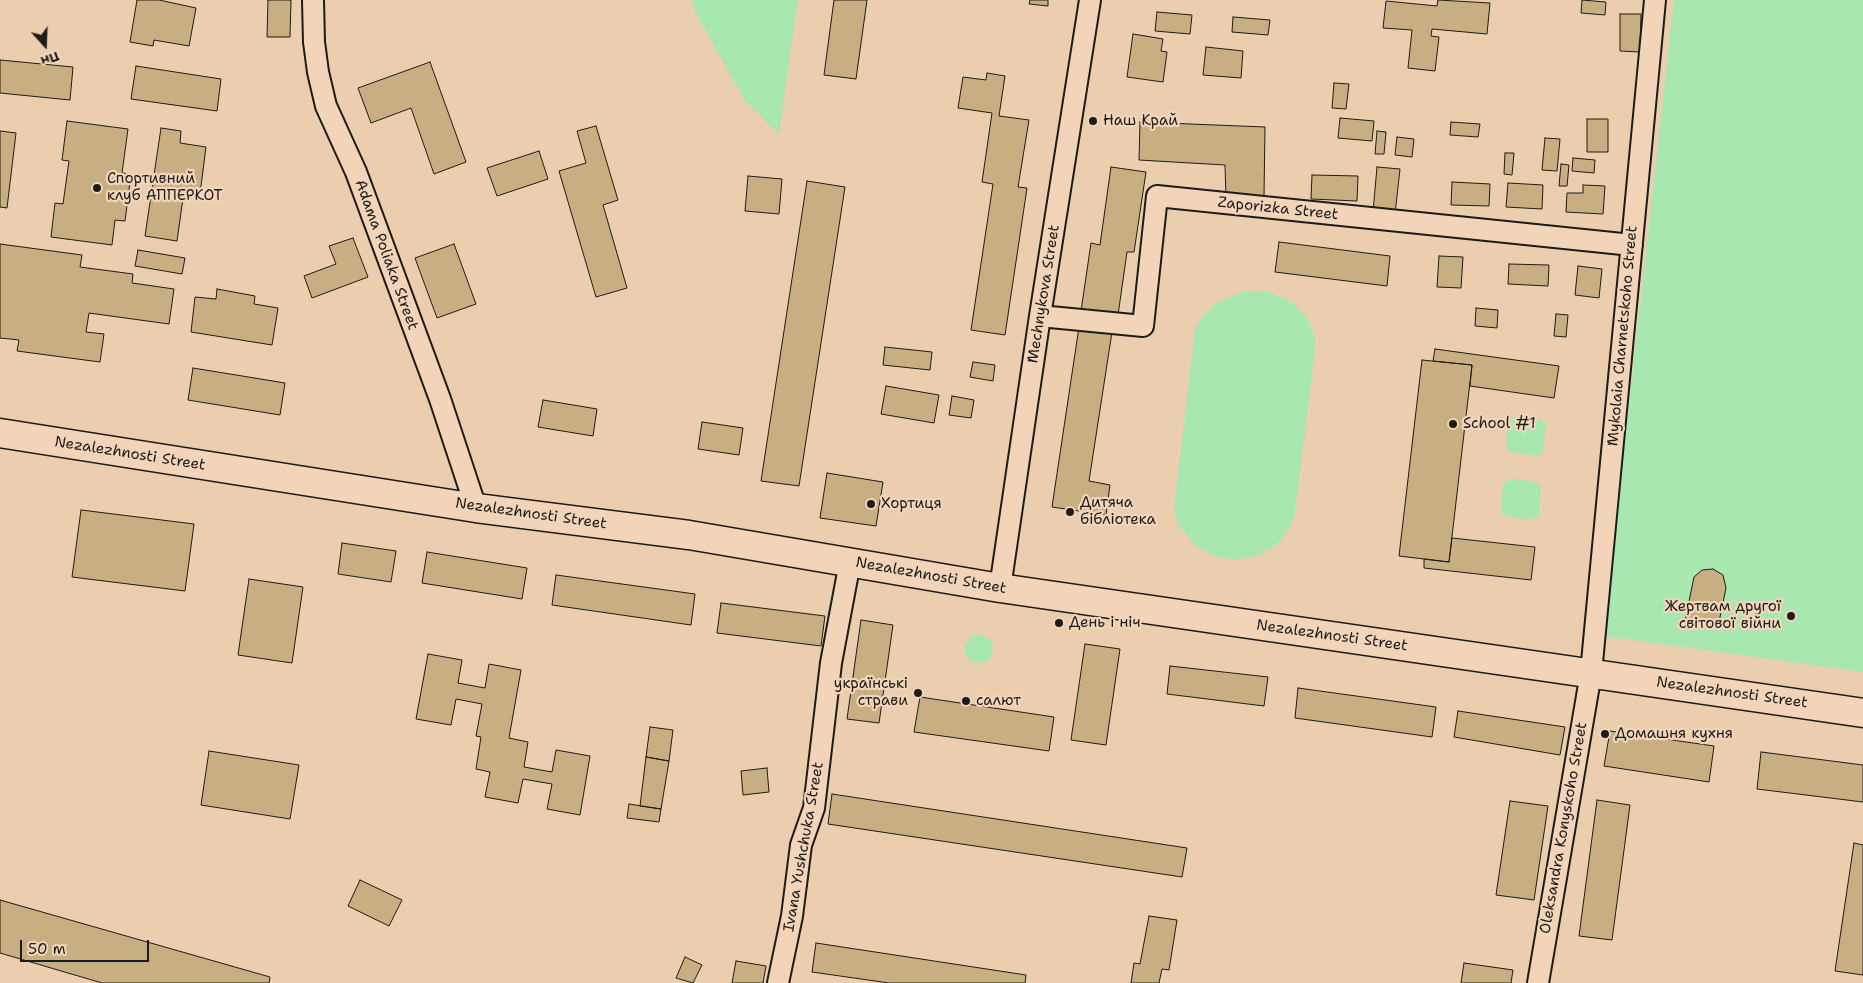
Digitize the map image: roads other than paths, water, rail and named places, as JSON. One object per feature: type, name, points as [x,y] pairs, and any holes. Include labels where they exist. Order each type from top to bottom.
[{"type":"main road","name":"Nezalezhnosti Street","points":[[0,433],[476,508],[689,535],[1000,588],[1863,713]]},
{"type":"street","name":"Adama Poliaka Street","points":[[313,0],[316,57],[326,106],[356,172],[440,400],[476,508]]},
{"type":"street","name":"Mechnykova Street","points":[[1000,588],[1040,316],[1090,0]]},
{"type":"street","name":"Mykolaia Charnetskoho Street","points":[[1591,673],[1655,0]]},
{"type":"street","name":"Zaporizka Street","points":[[1040,316],[1143,326],[1157,196],[1632,245]]},
{"type":"street","name":"Ivana Yushchuka Street","points":[[778,983],[792,916],[802,845],[814,808],[831,663],[850,562]]},
{"type":"street","name":"Oleksandra Konyskoho Street","points":[[1538,983],[1591,673]]},
{"type":"place","name":"Наш Край","points":[[1093,121]]},
{"type":"place","name":"Спортивний клуб АППЕРКОТ","points":[[97,188]]},
{"type":"place","name":"School #1","points":[[1453,424]]},
{"type":"place","name":"Хортиця","points":[[871,504]]},
{"type":"place","name":"Дитяча бібліотека","points":[[1070,512]]},
{"type":"place","name":"Жертвам другої світової війни","points":[[1791,616]]},
{"type":"place","name":"День і ніч","points":[[1059,623]]},
{"type":"place","name":"українські страви","points":[[918,693]]},
{"type":"place","name":"салют","points":[[966,701]]},
{"type":"place","name":"Домашня кухня","points":[[1605,734]]}]
